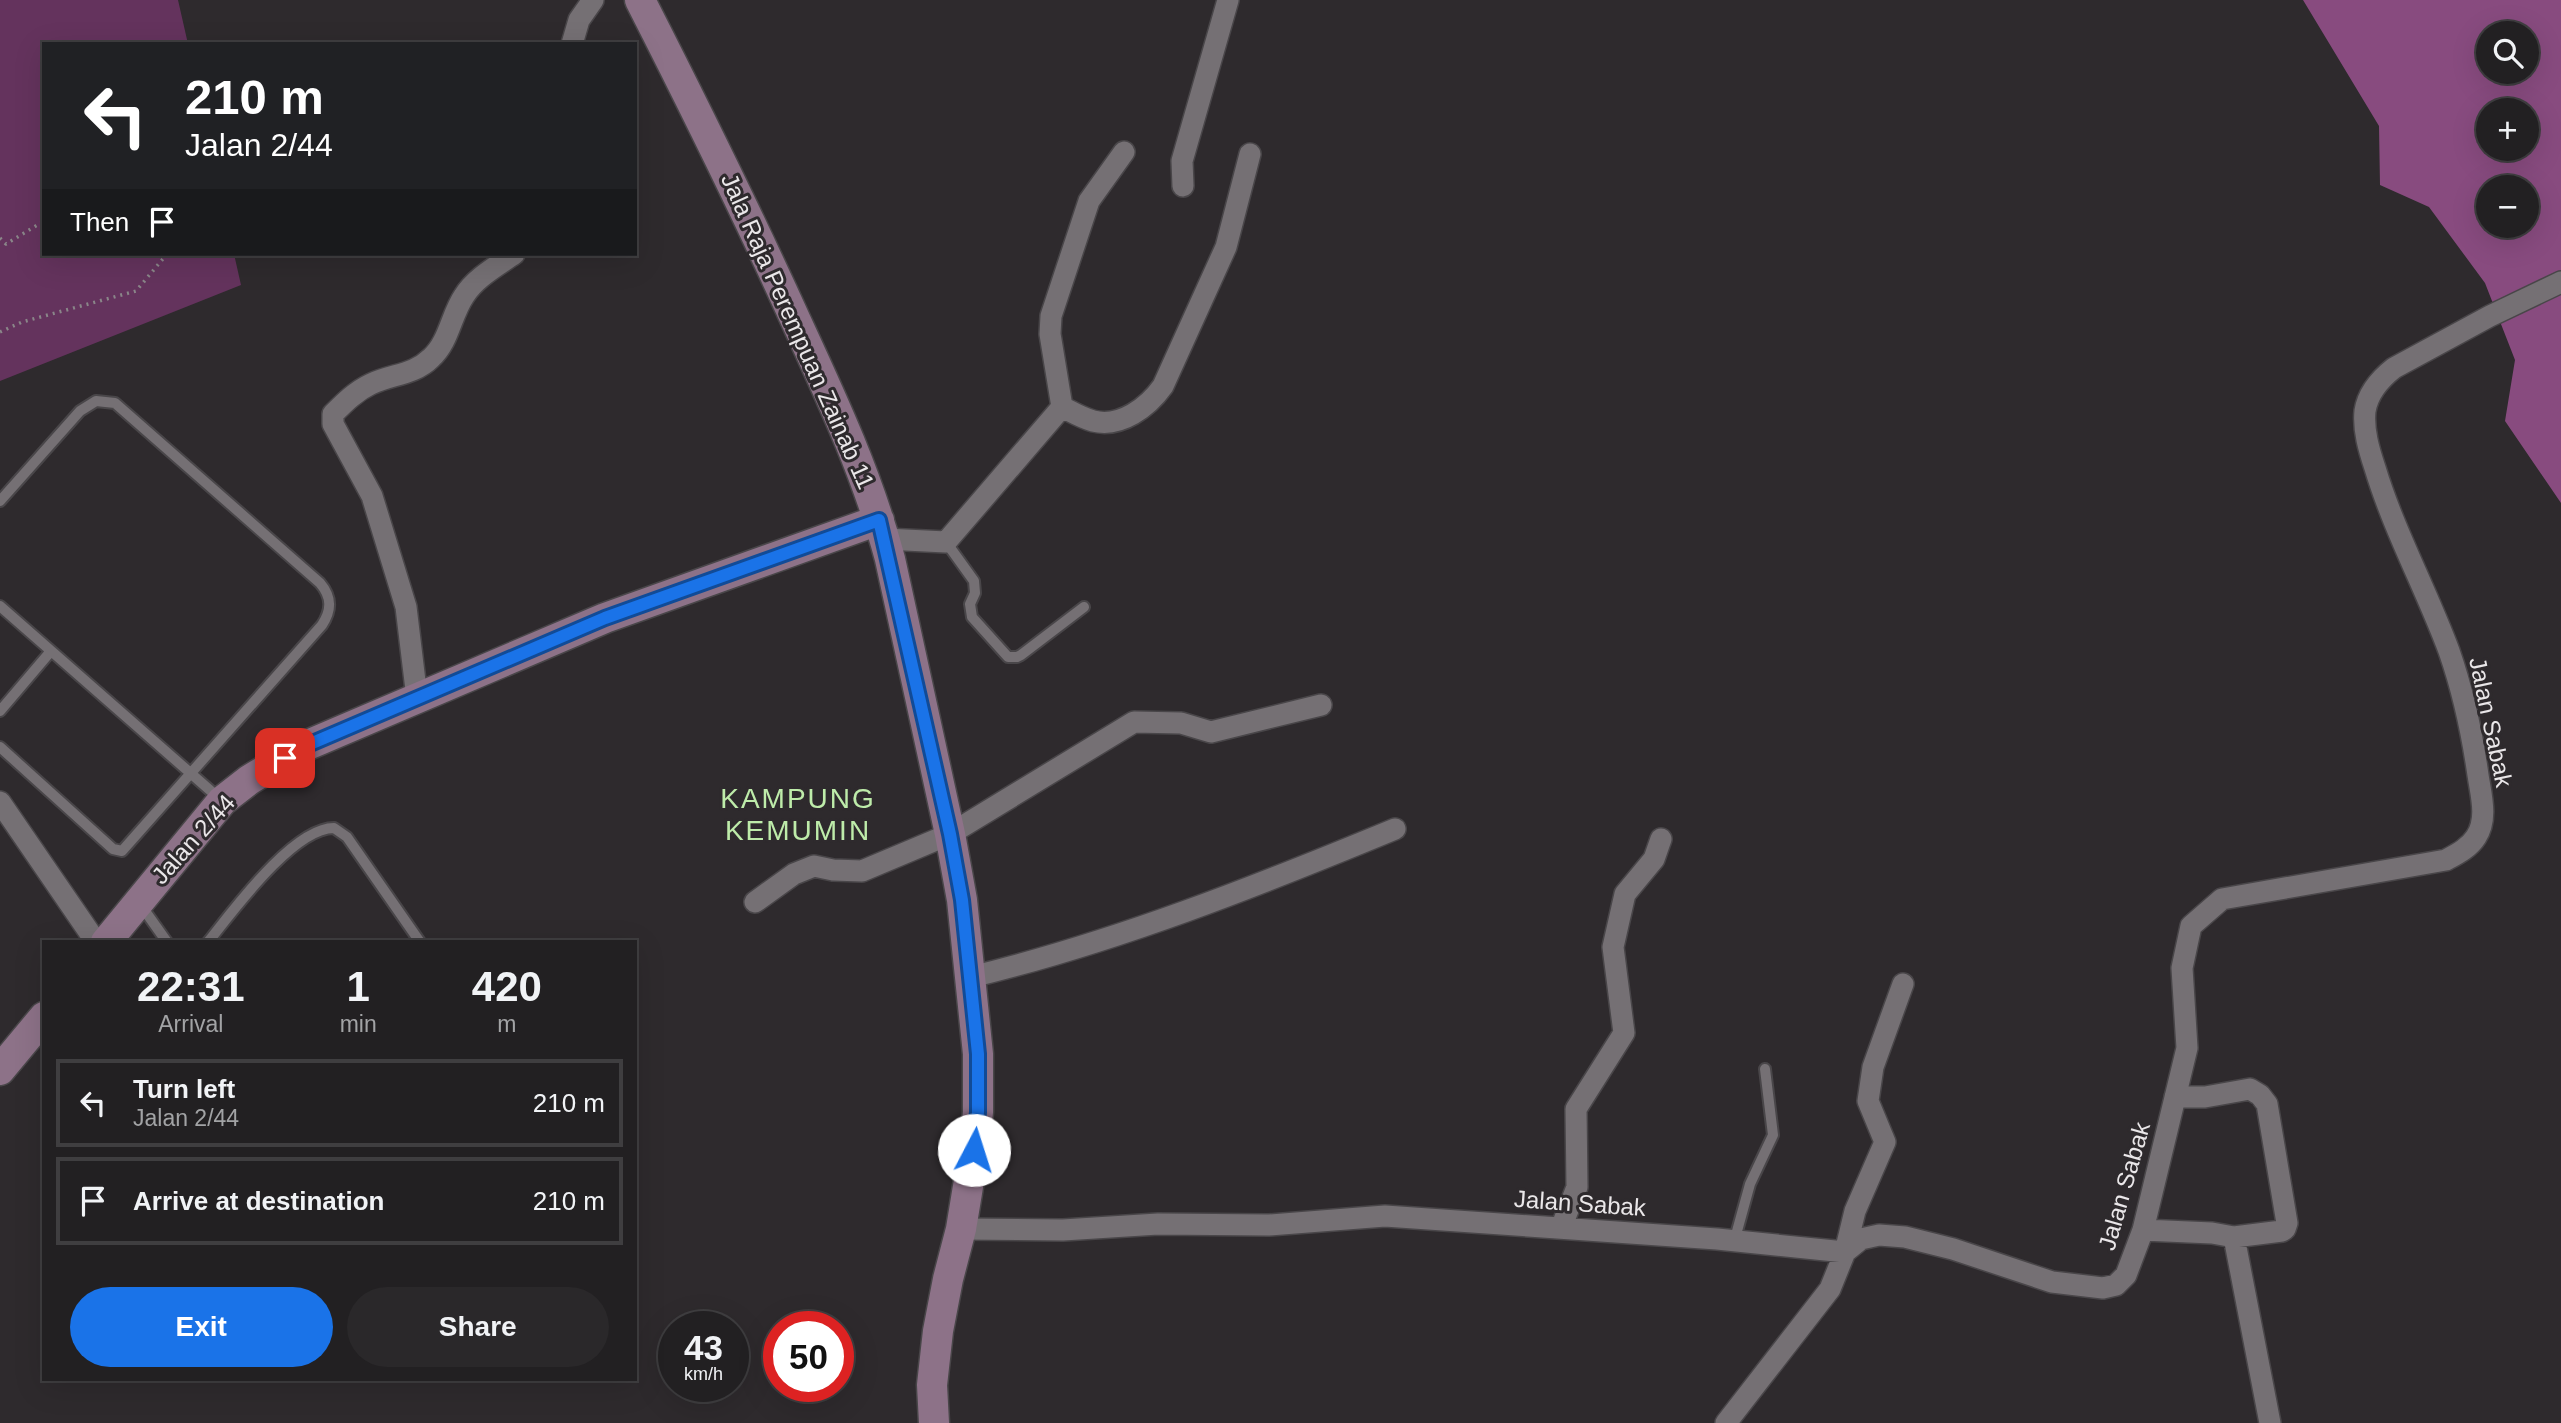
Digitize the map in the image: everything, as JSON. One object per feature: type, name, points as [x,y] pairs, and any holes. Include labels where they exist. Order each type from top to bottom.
[{"type":"main road","name":"Jala Raja Perempuan Zainab 11","points":[[640,0],[732,180],[855,451],[882,529],[950,834],[962,900],[971,977],[978,1054],[978,1112],[961,1229],[938,1331],[932,1385],[934,1423]]},
{"type":"main road","name":"Jalan 2/44","points":[[108,940],[222,801],[249,780],[303,747],[605,618],[882,529]]},
{"type":"main road","points":[[0,1070],[42,1019]]},
{"type":"street","points":[[573,42],[579,20],[593,0]]},
{"type":"street","points":[[1183,186],[1182,161],[1228,0]]},
{"type":"street","points":[[1062,407],[1050,334],[1051,316],[1089,201],[1124,152]]},
{"type":"street","points":[[1062,407],[1094,421],[1110,421],[1130,416],[1152,402],[1163,386],[1226,247],[1250,154]]},
{"type":"street","points":[[417,698],[406,607],[372,496],[333,424],[333,414],[351,395],[372,383],[414,370],[434,356],[463,296],[511,256]]},
{"type":"street","name":"Jalan Sabak","points":[[961,1229],[1063,1230],[1158,1224],[1269,1225],[1385,1216],[1734,1241],[1845,1252],[1861,1239],[1879,1235],[1905,1237],[1953,1249],[2052,1282],[2110,1288],[2122,1281],[2143,1230],[2186,1048],[2182,968],[2191,926],[2215,904],[2225,899],[2446,860],[2465,849],[2477,837],[2484,818],[2470,726],[2449,652],[2384,498],[2364,426],[2369,396],[2381,378],[2490,316],[2561,282]]},
{"type":"street","points":[[882,529],[946,542],[1062,407]]},
{"type":"street","points":[[755,902],[794,874],[814,866],[862,871],[950,834],[1135,722],[1181,723],[1211,732],[1321,705]]},
{"type":"street","points":[[0,802],[95,940]]},
{"type":"street","points":[[971,977],[1023,964],[1157,920],[1282,876],[1395,829]]},
{"type":"street","points":[[1561,1228],[1577,1187],[1576,1109],[1624,1033],[1613,947],[1622,907],[1627,891],[1654,859],[1661,839]]},
{"type":"street","points":[[1726,1423],[1830,1289],[1845,1252],[1855,1211],[1885,1142],[1868,1101],[1873,1067],[1903,984]]},
{"type":"street","points":[[2143,1230],[2212,1233],[2234,1237],[2286,1229],[2267,1104],[2260,1095],[2250,1090],[2205,1097],[2175,1097]]},
{"type":"street","points":[[2234,1237],[2270,1423]]},
{"type":"lane","points":[[0,501],[80,411],[96,401],[114,402],[327,590],[330,608],[323,625],[189,773],[126,848],[117,851],[0,747]]},
{"type":"lane","points":[[946,542],[974,581],[975,593],[970,611],[972,617],[1008,657],[1021,655],[1084,607]]},
{"type":"lane","points":[[0,606],[222,801]]},
{"type":"lane","points":[[0,711],[51,651]]},
{"type":"lane","points":[[210,940],[280,857],[318,831],[334,828],[347,837],[419,940]]},
{"type":"lane","points":[[138,902],[166,940]]},
{"type":"lane","points":[[1734,1241],[1750,1184],[1773,1135],[1765,1069]]},
{"type":"path","points":[[0,238],[6,244],[42,222]]},
{"type":"path","points":[[0,332],[22,322],[136,291],[165,256]]},
{"type":"shaded area","points":[[0,0],[178,0],[188,42],[42,42],[42,256],[234,256],[241,285],[0,381]]},
{"type":"shaded area","points":[[2303,0],[2561,0],[2561,503],[2505,421],[2515,360],[2485,283],[2429,207],[2380,185],[2379,126]]},
{"type":"district","name":"KAMPUNG KEMUMIN","points":[[798,814]]},
{"type":"route","points":[[285,758],[303,747],[605,618],[879,520],[890,559],[962,900],[978,1054],[978,1112],[974,1150]]}]
